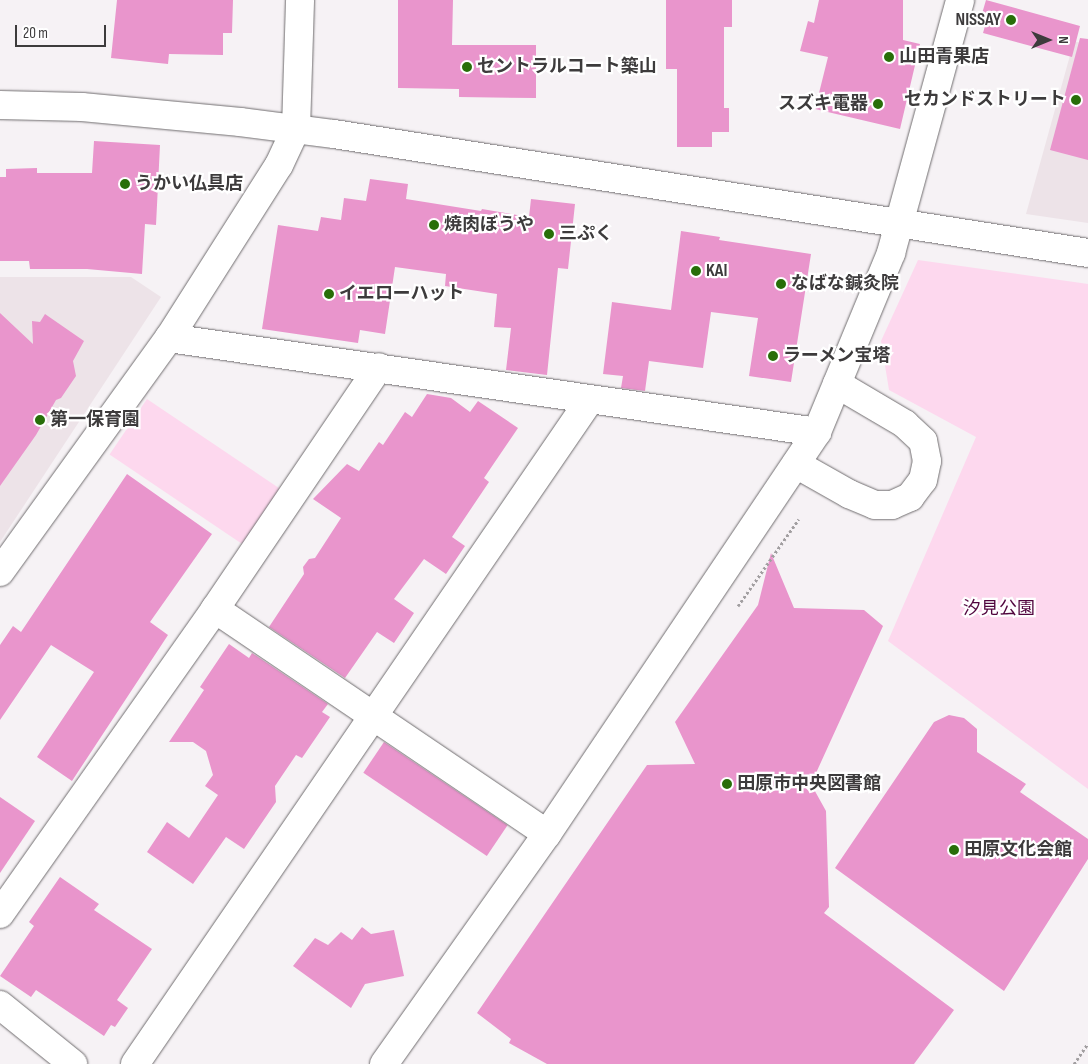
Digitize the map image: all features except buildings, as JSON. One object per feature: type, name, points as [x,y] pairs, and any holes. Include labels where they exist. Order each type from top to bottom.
[{"type":"street","points":[[0,572],[169,338],[280,165],[296,129],[300,0]]},
{"type":"street","points":[[384,1064],[547,834],[817,432],[891,253],[960,0]]},
{"type":"street","points":[[0,105],[82,107],[296,129],[900,222],[1088,253]]},
{"type":"street","points":[[169,338],[379,367],[589,401],[817,432]]},
{"type":"street","points":[[0,914],[215,609],[379,367]]},
{"type":"street","points":[[796,464],[849,494],[876,506],[892,506],[910,497],[923,480],[927,461],[923,441],[905,424],[838,384]]},
{"type":"street","points":[[134,1064],[374,717],[589,401]]},
{"type":"street","points":[[215,609],[547,834]]},
{"type":"street","points":[[0,1005],[73,1064]]},
{"type":"path","points":[[1074,1064],[1088,1043]]},
{"type":"shaded area","name":"セカンドストリート","points":[[1074,41],[1088,45],[1088,223],[1026,214]]},
{"type":"shaded area","name":"第一保育園","points":[[0,277],[131,277],[161,297],[0,542]]},
{"type":"green space","name":"汐見公園","points":[[918,260],[1088,284],[1088,789],[888,641],[976,437],[889,390],[881,341]]},
{"type":"green space","points":[[147,399],[283,491],[245,546],[110,455]]},
{"type":"place","name":"NISSAY","points":[[1011,20]]},
{"type":"place","name":"山田青果店","points":[[889,57]]},
{"type":"place","name":"セントラルコート築山","points":[[467,67]]},
{"type":"place","name":"セカンドストリート","points":[[1076,100]]},
{"type":"place","name":"スズキ電器","points":[[878,104]]},
{"type":"place","name":"うかい仏具店","points":[[125,184]]},
{"type":"place","name":"焼肉ぼうや","points":[[434,225]]},
{"type":"place","name":"三ぷく","points":[[549,234]]},
{"type":"place","name":"KAI","points":[[696,271]]},
{"type":"place","name":"なばな鍼灸院","points":[[781,284]]},
{"type":"place","name":"イエローハット","points":[[329,294]]},
{"type":"place","name":"ラーメン宝塔","points":[[773,356]]},
{"type":"place","name":"第一保育園","points":[[40,420]]},
{"type":"place","name":"田原市中央図書館","points":[[727,784]]},
{"type":"place","name":"田原文化会館","points":[[954,850]]}]
